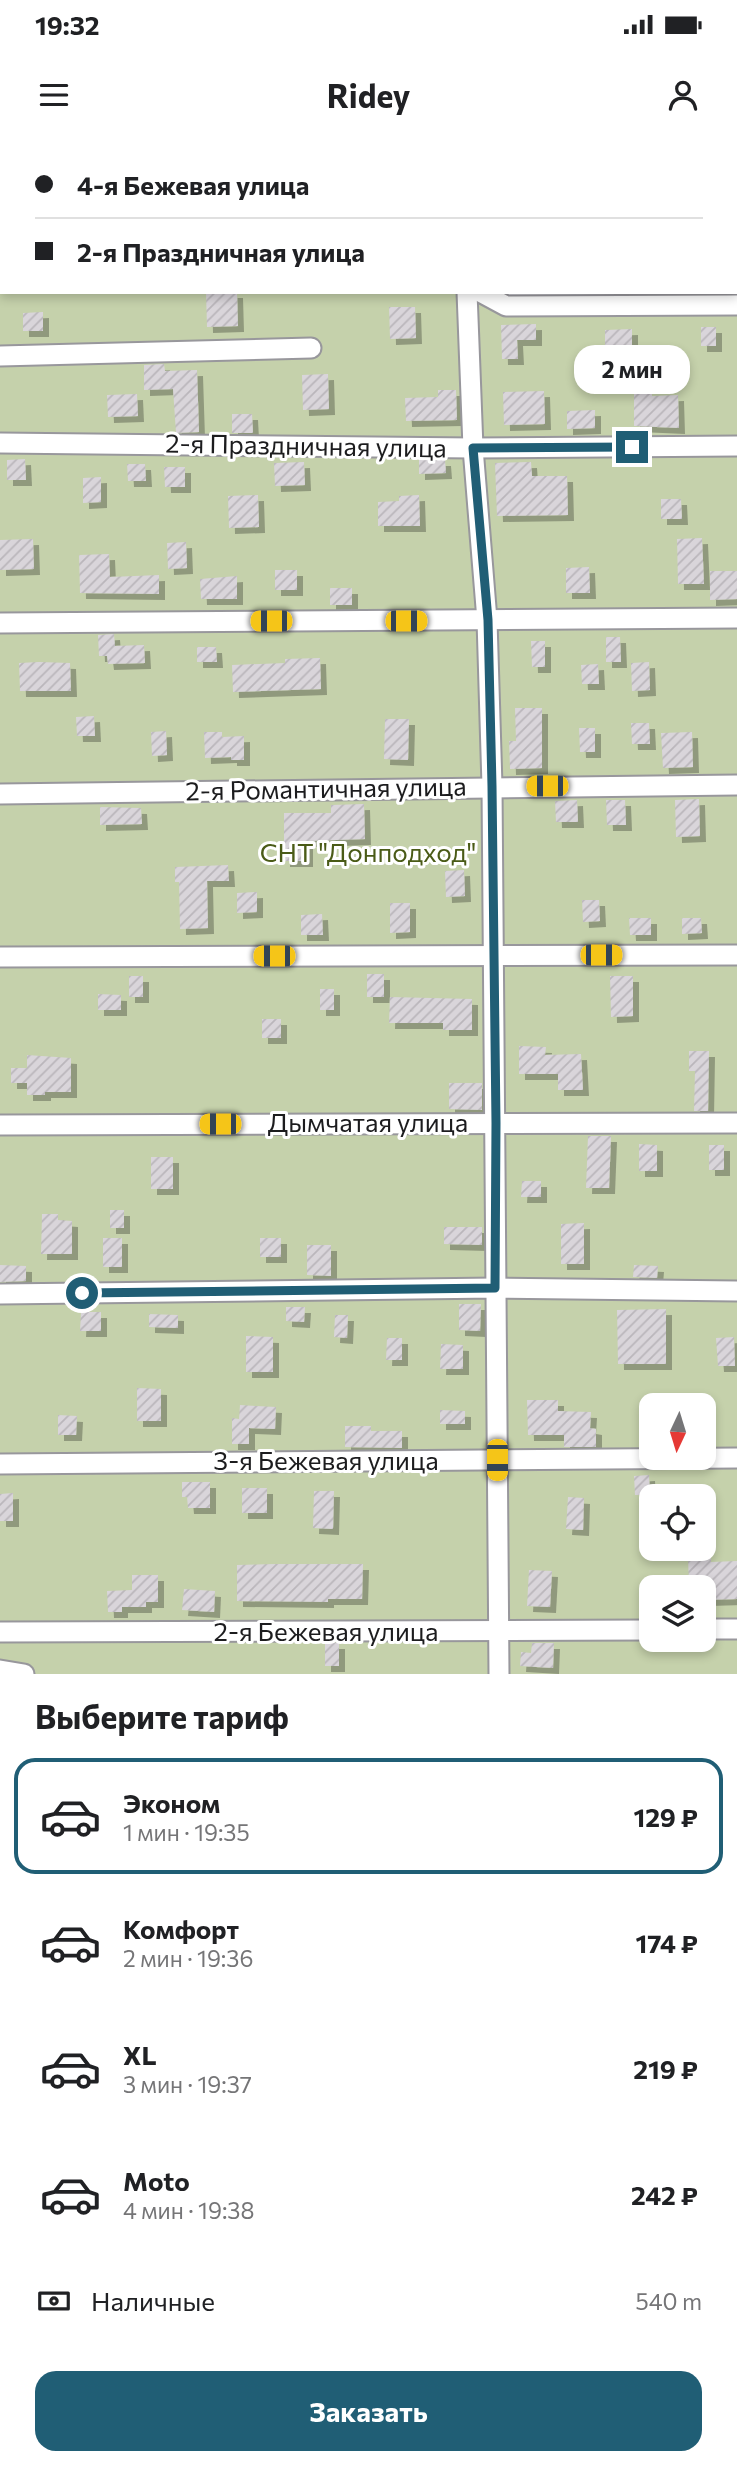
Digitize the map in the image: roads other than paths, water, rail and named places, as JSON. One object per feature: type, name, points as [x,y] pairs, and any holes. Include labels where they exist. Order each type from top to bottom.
[{"type":"street","points":[[467,294],[473,448],[488,620],[492,786],[499,1674]]},
{"type":"street","points":[[484,294],[506,306],[737,305]]},
{"type":"street","points":[[0,356],[311,348]]},
{"type":"street","name":"2-я Праздничная улица","points":[[0,443],[473,448],[737,446]]},
{"type":"street","points":[[0,623],[737,618]]},
{"type":"street","name":"2-я Романтичная улица","points":[[0,794],[737,785]]},
{"type":"street","points":[[0,957],[737,955]]},
{"type":"street","name":"Дымчатая улица","points":[[0,1125],[737,1123]]},
{"type":"street","points":[[0,1294],[495,1288],[737,1291]]},
{"type":"street","name":"3-я Бежевая улица","points":[[0,1464],[737,1458]]},
{"type":"street","points":[[716,1629],[737,1629]]},
{"type":"street","name":"2-я Бежевая улица","points":[[0,1632],[639,1630]]},
{"type":"street","points":[[0,1670],[24,1674]]},
{"type":"park label","name":"СНТ \"Донподход\"","points":[[368,853]]}]
